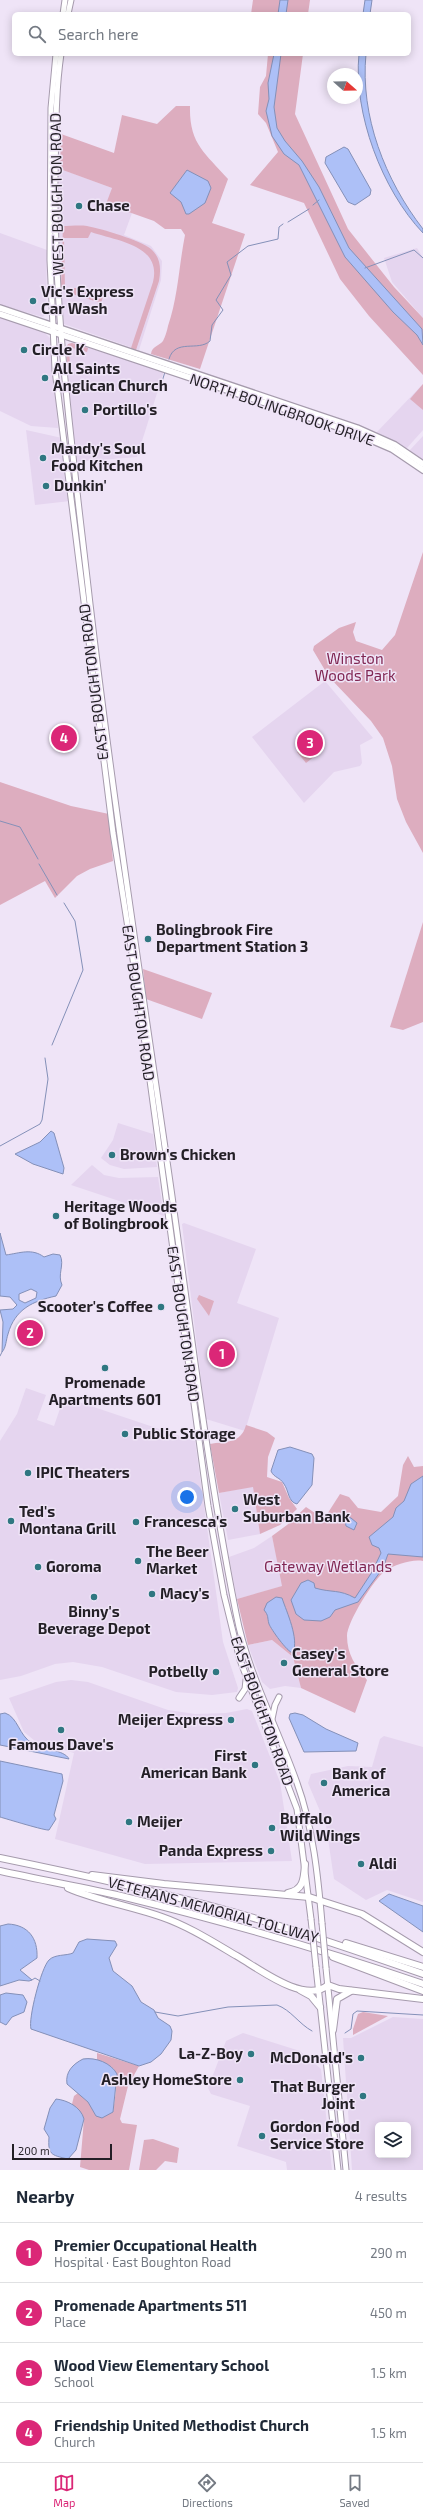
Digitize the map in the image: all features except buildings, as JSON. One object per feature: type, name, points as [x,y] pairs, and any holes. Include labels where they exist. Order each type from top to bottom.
[{"type":"highway","name":"VETERANS MEMORIAL TOLLWAY","points":[[0,1858],[233,1912],[329,1941],[423,1974]]},
{"type":"highway","points":[[280,1894],[299,1888],[303,1882],[306,1864]]},
{"type":"highway","name":"VETERANS MEMORIAL TOLLWAY","points":[[0,1871],[54,1882],[201,1917],[319,1950],[423,1984]]},
{"type":"highway","points":[[73,1874],[309,1897],[320,1903],[332,1903],[362,1914],[423,1952]]},
{"type":"highway","points":[[54,1882],[82,1894],[173,1922],[281,1982],[296,1987],[318,1990],[328,1985],[336,1988],[423,1999]]},
{"type":"highway","points":[[329,1941],[343,1942],[423,1967]]},
{"type":"highway","points":[[319,1950],[334,1958],[423,1990]]},
{"type":"highway","points":[[296,1987],[311,1996],[320,2007]]},
{"type":"highway","points":[[333,2030],[337,1999],[342,1994],[355,1990]]},
{"type":"main road","points":[[63,12],[65,0]]},
{"type":"main road","points":[[68,12],[71,0]]},
{"type":"main road","name":"WEST BOUGHTON ROAD","points":[[52,325],[50,274],[51,108],[56,56]]},
{"type":"main road","name":"WEST BOUGHTON ROAD","points":[[60,334],[55,226],[56,127],[61,56]]},
{"type":"main road","name":"NORTH BOLINGBROOK DRIVE","points":[[0,308],[357,428],[395,445],[423,464]]},
{"type":"main road","name":"NORTH BOLINGBROOK DRIVE","points":[[0,314],[355,433],[392,449],[423,470]]},
{"type":"main road","name":"EAST BOUGHTON ROAD","points":[[52,325],[56,377],[103,762],[208,1506],[229,1619],[246,1675],[297,1809],[306,1864],[338,2170]]},
{"type":"main road","name":"EAST BOUGHTON ROAD","points":[[60,334],[103,712],[210,1475],[236,1618],[250,1664],[299,1787],[316,1859],[346,2170]]},
{"type":"main road","points":[[240,1698],[245,1690],[246,1675]]},
{"type":"main road","points":[[272,1720],[275,1705],[279,1697]]},
{"type":"shaded area","points":[[58,168],[112,188],[107,204],[132,213],[124,235],[151,246],[162,261],[161,280],[139,350],[64,324],[60,290]]},
{"type":"shaded area","points":[[0,233],[47,250],[46,313],[43,317],[0,305]]},
{"type":"shaded area","points":[[417,248],[423,258],[423,318],[392,282],[384,258]]},
{"type":"shaded area","points":[[0,317],[45,333],[50,338],[58,428],[31,426],[0,411]]},
{"type":"shaded area","points":[[72,343],[164,371],[137,457],[76,462],[66,348],[68,344]]},
{"type":"shaded area","points":[[423,384],[423,430],[406,449],[376,433]]},
{"type":"shaded area","points":[[26,430],[62,438],[70,501],[35,505]]},
{"type":"shaded area","points":[[423,436],[423,461],[409,451]]},
{"type":"shaded area","points":[[325,681],[373,738],[360,745],[362,763],[360,766],[334,772],[304,803],[252,737]]},
{"type":"shaded area","points":[[118,1123],[153,1134],[157,1167],[124,1169],[110,1165],[101,1158],[113,1140]]},
{"type":"shaded area","points":[[92,1165],[104,1175],[119,1178],[158,1177],[164,1216],[71,1185]]},
{"type":"shaded area","points":[[184,1223],[256,1249],[237,1303],[279,1318],[245,1431],[206,1419],[182,1224]]},
{"type":"shaded area","points":[[26,1388],[46,1395],[37,1420],[54,1426],[64,1397],[195,1441],[223,1642],[238,1688],[237,1692],[212,1695],[176,1692],[102,1667],[73,1662],[55,1664],[21,1676],[0,1680],[0,1441],[17,1414]]},
{"type":"shaded area","points":[[253,1486],[260,1534],[228,1540],[219,1493]]},
{"type":"shaded area","points":[[272,1536],[283,1586],[237,1599],[229,1557],[254,1548]]},
{"type":"shaded area","points":[[272,1640],[293,1657],[301,1688],[285,1686],[270,1689],[262,1682],[248,1645]]},
{"type":"shaded area","points":[[71,1680],[88,1682],[168,1710],[195,1714],[226,1713],[247,1709],[252,1711],[280,1782],[292,1861],[145,1864],[55,1839],[74,1753],[35,1741],[24,1732],[9,1698],[56,1682]]},
{"type":"shaded area","points":[[384,1736],[423,1747],[423,1902],[387,1890],[366,1900],[334,1879],[326,1825],[308,1783],[311,1774],[348,1766],[372,1767],[380,1739]]},
{"type":"shaded area","points":[[393,2017],[423,2019],[423,2170],[352,2170],[343,2038],[351,2038]]},
{"type":"shaded area","points":[[243,2033],[300,2051],[321,2069],[332,2170],[287,2170],[286,2162],[237,2146],[250,2106],[211,2094],[208,2088],[226,2041]]},
{"type":"green space","points":[[253,0],[310,0],[308,12],[251,12]]},
{"type":"green space","points":[[268,56],[303,56],[295,114],[348,229],[394,287],[423,318],[423,375],[369,316],[340,279],[304,203],[250,185],[278,152],[266,123],[258,114],[260,87],[266,76]]},
{"type":"green space","points":[[176,106],[190,106],[192,130],[200,147],[228,179],[212,223],[245,234],[200,369],[151,354],[154,348],[163,341],[171,315],[185,235],[181,229],[165,229],[154,221],[106,204],[112,188],[60,169],[61,134],[114,153],[122,115],[157,124]]},
{"type":"green space","points":[[63,226],[87,226],[120,235],[146,246],[157,256],[160,268],[159,281],[135,353],[130,351],[153,282],[154,270],[151,260],[144,252],[135,246],[91,232],[88,238],[64,238],[65,289],[61,287]]},
{"type":"green space","points":[[69,288],[89,288],[88,294],[104,294],[101,303],[69,293]]},
{"type":"green space","points":[[72,343],[88,348],[87,352],[69,347],[70,367],[67,366],[66,348],[68,344]]},
{"type":"green space","points":[[423,384],[423,410],[410,399]]},
{"type":"green space","name":"Winston Woods Park","points":[[423,552],[423,853],[406,822],[397,799],[392,766],[383,738],[371,721],[329,677],[313,650],[314,646],[339,628],[356,622],[353,632],[356,641],[382,650],[395,635]]},
{"type":"green space","points":[[306,746],[315,756],[306,763],[297,752]]},
{"type":"green space","points":[[0,782],[71,806],[109,814],[113,861],[90,869],[77,876],[55,898],[45,881],[0,905]]},
{"type":"green space","points":[[423,922],[423,1022],[403,1030],[390,1027]]},
{"type":"green space","points":[[143,969],[212,993],[202,1019],[146,999]]},
{"type":"green space","points":[[199,1295],[214,1301],[209,1316],[197,1299]]},
{"type":"green space","points":[[246,1425],[267,1432],[275,1438],[268,1457],[267,1477],[282,1482],[289,1498],[297,1509],[280,1525],[260,1534],[253,1487],[219,1493],[210,1444],[237,1439],[241,1436]]},
{"type":"green space","name":"Gateway Wetlands","points":[[408,1456],[414,1467],[423,1466],[423,1561],[403,1563],[385,1571],[368,1591],[351,1621],[348,1630],[347,1643],[350,1654],[359,1670],[367,1680],[355,1713],[301,1688],[293,1657],[272,1640],[248,1645],[237,1599],[282,1586],[272,1536],[287,1525],[306,1507],[324,1519],[340,1494],[349,1497],[358,1508],[381,1512],[398,1496],[403,1465]]},
{"type":"green space","points":[[363,2012],[388,2016],[353,2035],[353,2029],[358,2014]]},
{"type":"green space","points":[[97,2053],[139,2066],[128,2086],[120,2119],[122,2123],[137,2125],[129,2170],[89,2170],[80,2167],[84,2119],[72,2104],[74,2096],[78,2093],[90,2104],[96,2116],[113,2112],[116,2085],[114,2069],[97,2060]]},
{"type":"green space","points":[[153,2139],[179,2148],[177,2163],[165,2161],[156,2170],[139,2170],[144,2140]]},
{"type":"water","points":[[280,0],[288,0],[286,12],[278,12]]},
{"type":"water","points":[[365,0],[372,0],[370,12],[363,12]]},
{"type":"water","points":[[274,56],[281,56],[274,107],[277,128],[285,141],[302,161],[319,187],[349,248],[422,329],[423,345],[417,335],[393,312],[345,257],[299,165],[284,154],[272,136],[266,111],[269,99],[268,83]]},
{"type":"water","points":[[359,56],[366,56],[365,77],[367,101],[371,124],[378,146],[397,190],[423,229],[423,233],[408,215],[383,173],[373,150],[362,104],[363,104],[363,68],[358,68]]},
{"type":"water","points":[[344,147],[348,149],[371,190],[370,195],[355,205],[348,202],[325,163],[326,157]]},
{"type":"water","points":[[187,170],[208,181],[211,188],[205,203],[189,214],[186,214],[181,202],[170,193]]},
{"type":"water","points":[[51,1131],[54,1133],[64,1168],[63,1174],[33,1164],[15,1154],[40,1142]]},
{"type":"water","points":[[0,1233],[6,1255],[30,1252],[44,1257],[53,1254],[60,1255],[62,1262],[60,1277],[62,1285],[56,1296],[33,1304],[20,1312],[11,1325],[2,1352],[3,1322],[0,1310],[13,1309],[17,1305],[10,1297],[0,1296]],"holes":[[[31,1289],[37,1292],[36,1298],[25,1303],[19,1300],[19,1294]]]},
{"type":"water","points":[[290,1447],[312,1454],[314,1458],[312,1485],[297,1504],[290,1499],[286,1487],[271,1471],[278,1450]]},
{"type":"water","points":[[423,1476],[423,1557],[388,1554],[383,1568],[358,1602],[335,1610],[330,1617],[321,1621],[304,1620],[296,1614],[291,1600],[301,1583],[308,1580],[314,1583],[315,1588],[344,1593],[355,1598],[372,1572],[381,1553],[379,1548],[372,1545],[369,1537],[393,1517],[396,1508],[404,1501],[411,1484]]},
{"type":"water","points":[[344,1516],[351,1518],[357,1523],[354,1530],[346,1526]]},
{"type":"water","points":[[276,1597],[282,1598],[292,1626],[295,1640],[293,1653],[283,1645],[269,1624],[264,1610],[267,1603]]},
{"type":"water","points":[[5,1713],[13,1718],[24,1736],[32,1743],[63,1754],[69,1759],[0,1745],[0,1714]]},
{"type":"water","points":[[295,1713],[303,1715],[326,1729],[358,1743],[356,1751],[304,1752],[289,1718],[290,1714]]},
{"type":"water","points":[[0,1761],[62,1774],[63,1781],[54,1815],[56,1819],[49,1830],[0,1817]]},
{"type":"water","points":[[389,1894],[423,1906],[423,1932],[379,1901]]},
{"type":"water","points":[[8,1924],[21,1927],[30,1934],[36,1944],[37,1958],[20,1970],[32,1980],[19,1980],[0,1986],[0,1926]]},
{"type":"water","points":[[87,1939],[115,1941],[117,1945],[109,1958],[113,1971],[132,1986],[141,2002],[154,2010],[158,2018],[170,2026],[172,2031],[171,2040],[161,2054],[151,2062],[139,2066],[31,2029],[33,2005],[42,1973],[49,1960],[54,1957],[73,1953],[79,1942]]},
{"type":"water","points":[[6,1993],[23,1995],[27,2002],[24,2012],[12,2017],[6,2025],[0,2022],[0,1995]]},
{"type":"water","points":[[83,2059],[93,2059],[103,2062],[111,2067],[117,2074],[113,2112],[102,2118],[96,2116],[88,2102],[67,2084],[67,2076],[70,2069]]},
{"type":"water","points":[[56,2099],[73,2105],[80,2111],[84,2119],[76,2150],[68,2159],[51,2153],[49,2147],[49,2137],[44,2129],[50,2108]]},
{"type":"waterway","points":[[313,205],[319,200]]},
{"type":"waterway","points":[[288,222],[309,209]]},
{"type":"waterway","points":[[169,359],[176,349],[181,347],[199,346],[210,341],[212,325],[223,310],[216,300],[231,275],[227,262],[248,246],[278,239],[279,227],[283,224]]},
{"type":"waterway","points":[[365,268],[414,250],[423,258]]},
{"type":"waterway","points":[[160,388],[165,372]]},
{"type":"waterway","points":[[0,821],[20,827],[38,859]]},
{"type":"waterway","points":[[39,864],[57,895]]},
{"type":"waterway","points":[[52,1045],[83,970],[75,921],[64,903]]},
{"type":"waterway","points":[[0,1146],[40,1124],[42,1120],[48,1079],[45,1058]]},
{"type":"waterway","points":[[0,1356],[2,1352]]},
{"type":"waterway","points":[[32,1980],[35,1978],[40,1981]]},
{"type":"waterway","points":[[155,2012],[178,2016],[228,2007],[277,2005],[287,2010],[312,2031]]},
{"type":"waterway","points":[[345,2033],[351,2029],[353,2014],[357,2011],[423,2015]]},
{"type":"place","name":"Chase","points":[[79,206]]},
{"type":"place","name":"Vic's Express Car Wash","points":[[33,301]]},
{"type":"place","name":"Circle K","points":[[24,350]]},
{"type":"place","name":"All Saints Anglican Church","points":[[45,378]]},
{"type":"place","name":"Portillo's","points":[[85,410]]},
{"type":"place","name":"Mandy's Soul Food Kitchen","points":[[43,458]]},
{"type":"place","name":"Dunkin'","points":[[46,486]]},
{"type":"place","name":"Friendship United Methodist Church","points":[[64,738]]},
{"type":"place","name":"Wood View Elementary School","points":[[310,743]]},
{"type":"place","name":"Bolingbrook Fire Department Station 3","points":[[148,939]]},
{"type":"place","name":"Brown's Chicken","points":[[112,1155]]},
{"type":"place","name":"Heritage Woods of Bolingbrook","points":[[56,1216]]},
{"type":"place","name":"Scooter's Coffee","points":[[161,1307]]},
{"type":"place","name":"Promenade Apartments 511","points":[[30,1333]]},
{"type":"place","name":"Premier Occupational Health","points":[[222,1354]]},
{"type":"place","name":"Promenade Apartments 601","points":[[105,1368]]},
{"type":"place","name":"Public Storage","points":[[125,1434]]},
{"type":"place","name":"IPIC Theaters","points":[[28,1473]]},
{"type":"place","name":"West Suburban Bank","points":[[235,1509]]},
{"type":"place","name":"Ted's Montana Grill","points":[[11,1521]]},
{"type":"place","name":"Francesca's","points":[[136,1522]]},
{"type":"place","name":"The Beer Market","points":[[138,1561]]},
{"type":"place","name":"Goroma","points":[[38,1567]]},
{"type":"place","name":"Macy's","points":[[152,1594]]},
{"type":"place","name":"Binny's Beverage Depot","points":[[94,1597]]},
{"type":"place","name":"Casey's General Store","points":[[284,1663]]},
{"type":"place","name":"Potbelly","points":[[216,1672]]},
{"type":"place","name":"Meijer Express","points":[[231,1720]]},
{"type":"place","name":"Famous Dave's","points":[[61,1730]]},
{"type":"place","name":"First American Bank","points":[[255,1765]]},
{"type":"place","name":"Bank of America","points":[[324,1783]]},
{"type":"place","name":"Meijer","points":[[129,1822]]},
{"type":"place","name":"Buffalo Wild Wings","points":[[272,1828]]},
{"type":"place","name":"Panda Express","points":[[271,1851]]},
{"type":"place","name":"Aldi","points":[[361,1864]]},
{"type":"place","name":"La-Z-Boy","points":[[251,2054]]},
{"type":"place","name":"McDonald's","points":[[361,2058]]},
{"type":"place","name":"Ashley HomeStore","points":[[240,2080]]},
{"type":"place","name":"That Burger Joint","points":[[363,2096]]},
{"type":"place","name":"Gordon Food Service Store","points":[[262,2136]]}]
